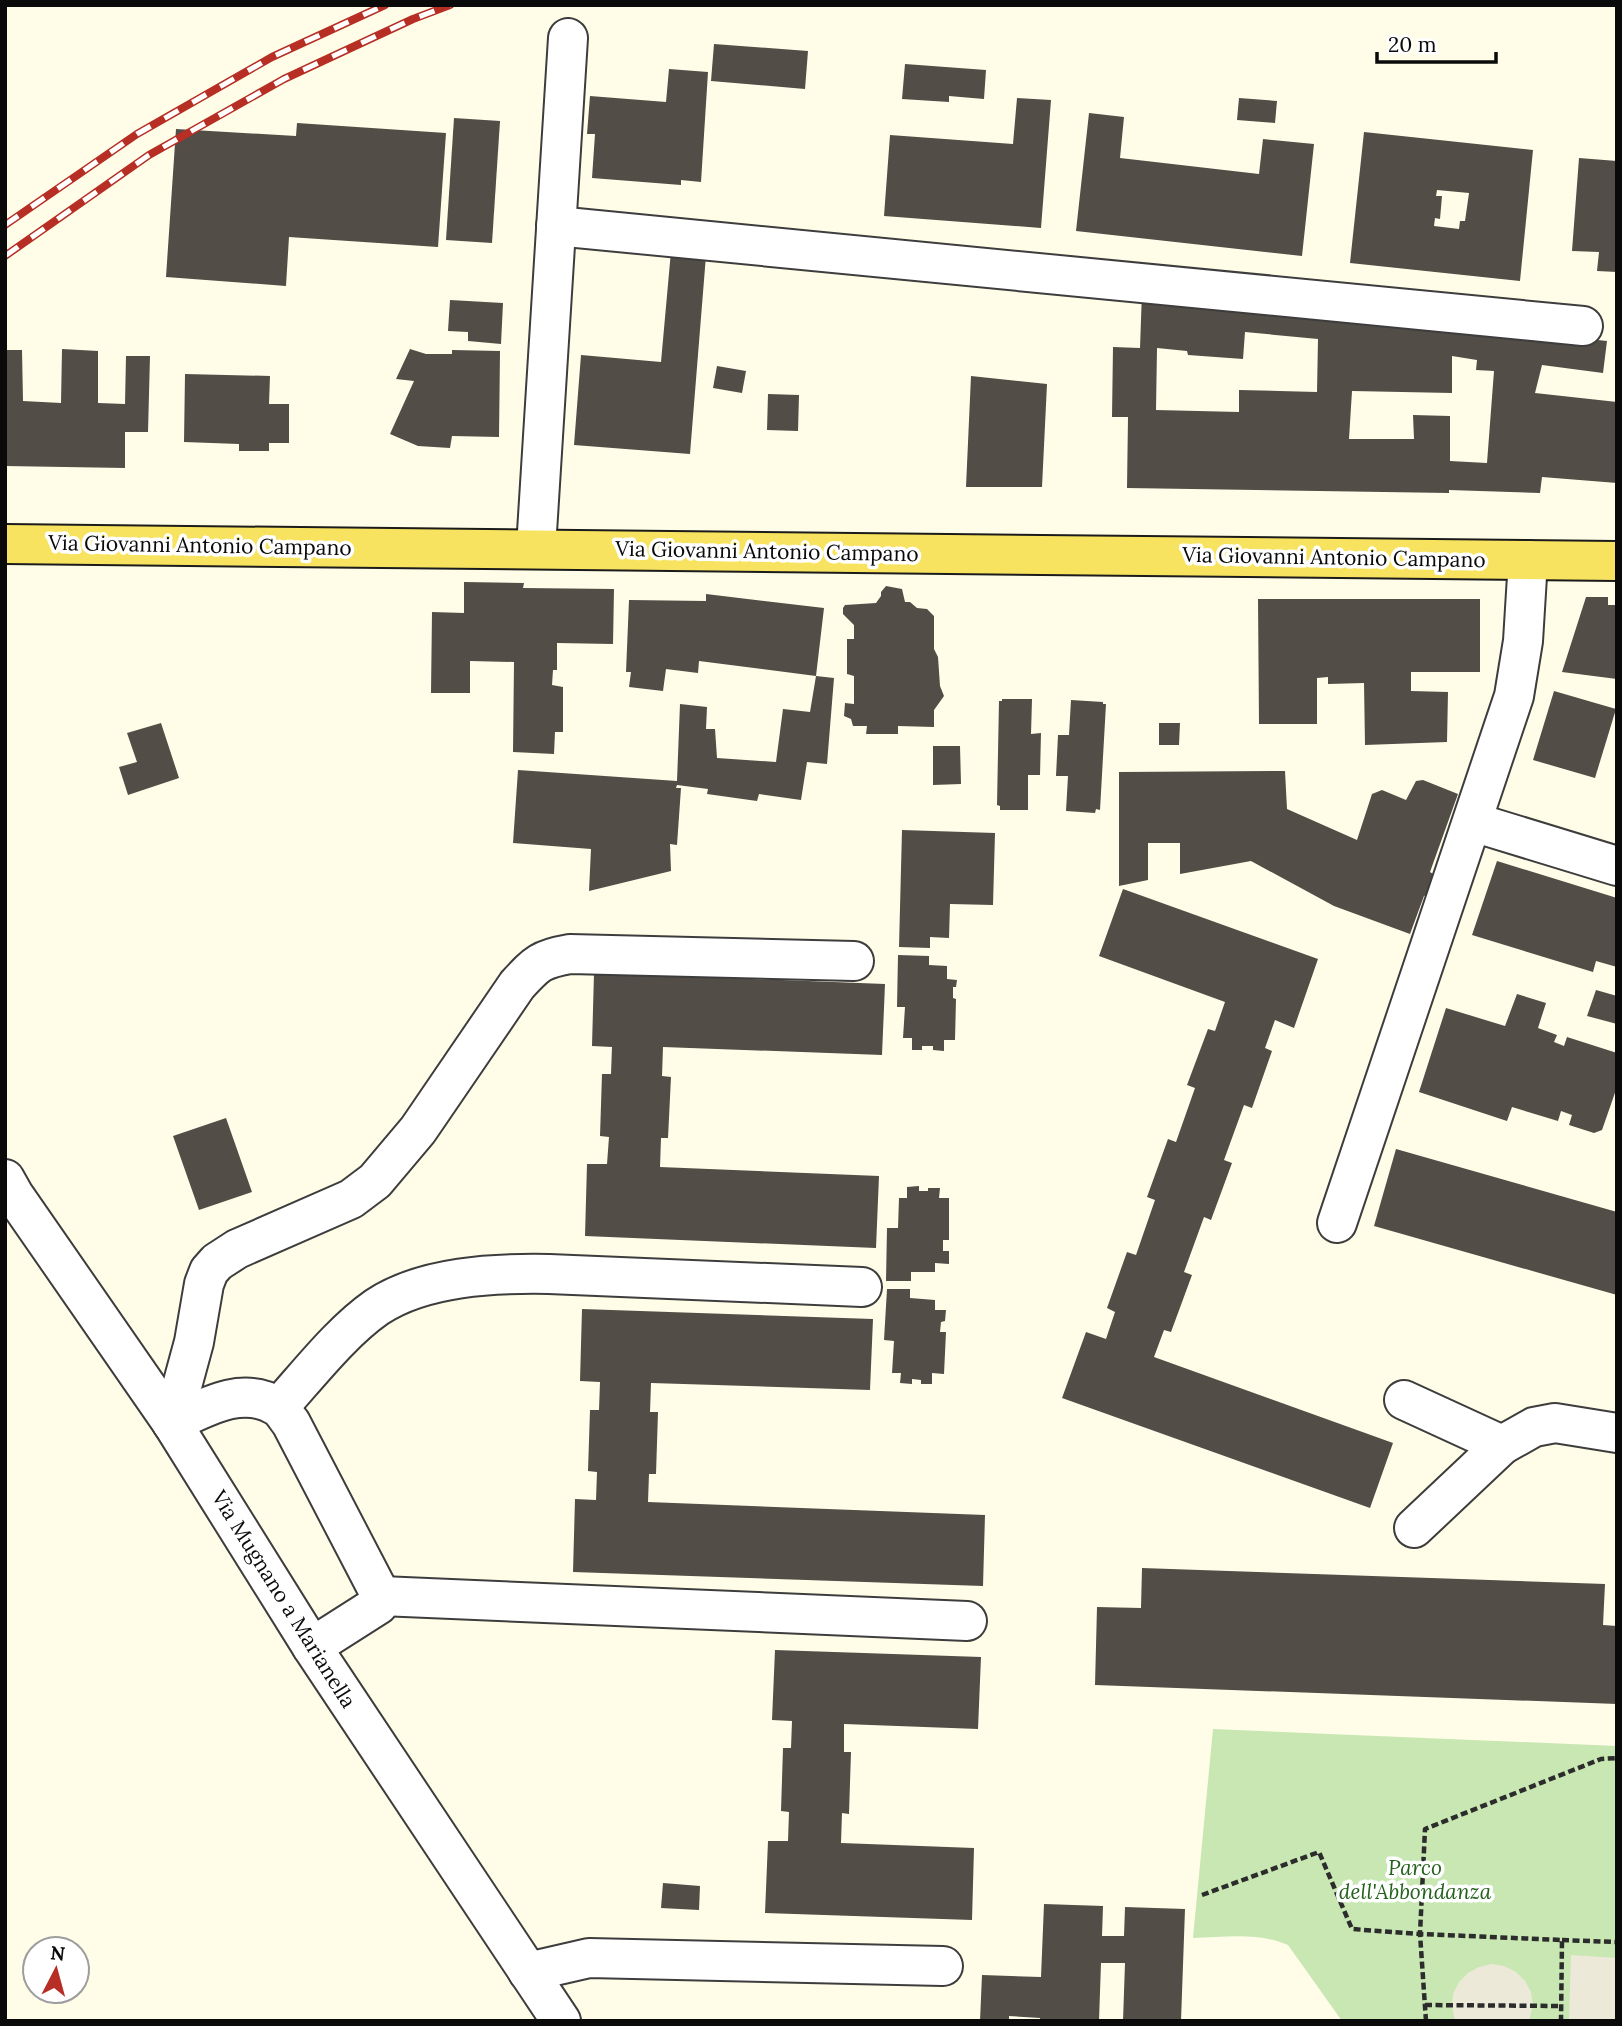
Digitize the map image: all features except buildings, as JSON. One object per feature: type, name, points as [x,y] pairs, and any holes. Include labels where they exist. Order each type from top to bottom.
[{"type":"main road","name":"Via Giovanni Antonio Campano","points":[[5,544],[1617,561]]},
{"type":"street","points":[[536,548],[568,38]]},
{"type":"street","points":[[556,226],[1583,326]]},
{"type":"street","points":[[1337,1223],[1514,696],[1523,640],[1528,560]]},
{"type":"street","points":[[1473,822],[1617,866]]},
{"type":"street","points":[[172,1423],[194,1342],[204,1284],[209,1271],[217,1262],[237,1249],[351,1199],[375,1181],[418,1130],[517,985],[533,968],[548,958],[570,954],[854,961]]},
{"type":"street","name":"Via Mugnano a Marianella","points":[[5,1179],[172,1423],[312,1647],[561,2021]]},
{"type":"street","points":[[279,1407],[349,1331],[377,1308],[405,1292],[440,1282],[508,1273],[862,1287]]},
{"type":"street","points":[[172,1423],[226,1399],[257,1398],[279,1407],[290,1423],[381,1597],[378,1605],[312,1647]]},
{"type":"street","points":[[1404,1400],[1502,1445]]},
{"type":"street","points":[[1414,1528],[1502,1445],[1534,1427],[1555,1423],[1617,1433]]},
{"type":"street","points":[[381,1597],[967,1621]]},
{"type":"street","points":[[528,1972],[589,1958],[943,1966]]},
{"type":"path","points":[[1426,2021],[1420,1934],[1426,1829],[1601,1759],[1617,1758]]},
{"type":"path","points":[[1202,1895],[1319,1852],[1352,1929],[1617,1942]]},
{"type":"path","points":[[1560,2021],[1562,1940]]},
{"type":"path","points":[[1425,2005],[1560,2006]]},
{"type":"green space","name":"Parco dell'Abbondanza","points":[[1213,1729],[1617,1746],[1617,2021],[1342,2021],[1288,1945],[1253,1937],[1193,1938]]},
{"type":"shaded area","points":[[1571,1955],[1617,1958],[1617,2021],[1569,2021]]},
{"type":"shaded area","points":[[1492,1964],[1516,1972],[1525,1981],[1531,1992],[1533,2005],[1529,2021],[1455,2021],[1453,1994],[1459,1982],[1479,1967]]},
{"type":"railway","points":[[5,225],[137,134],[272,57],[385,5]]},
{"type":"railway","points":[[5,256],[149,155],[284,79],[413,19],[450,5]]}]
